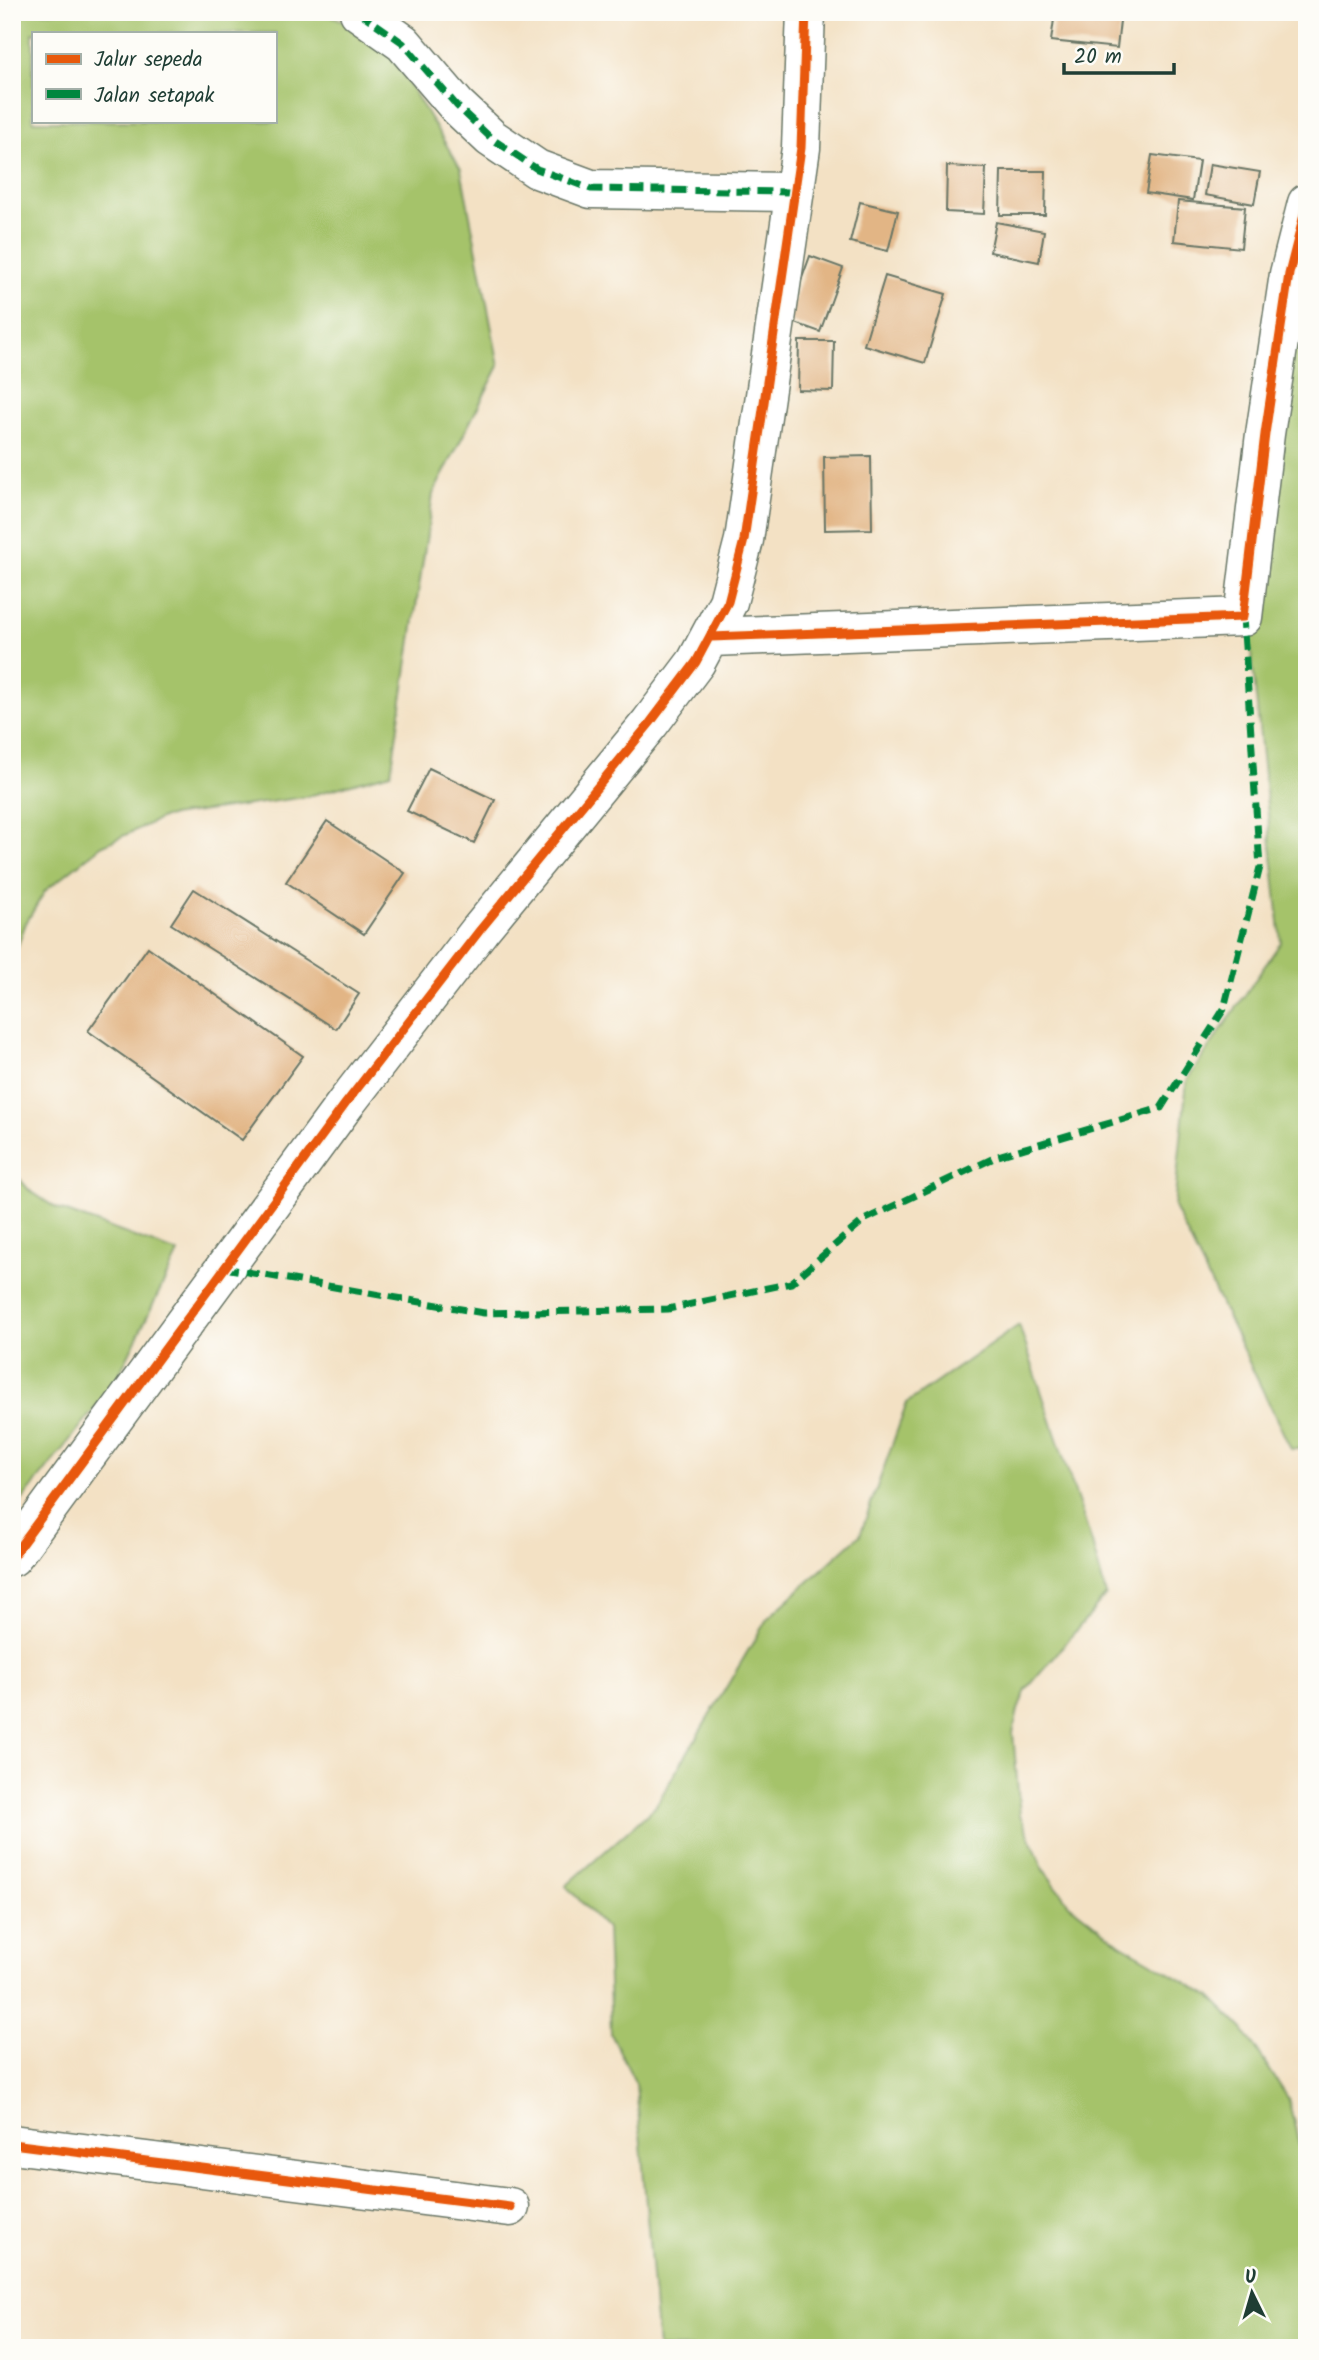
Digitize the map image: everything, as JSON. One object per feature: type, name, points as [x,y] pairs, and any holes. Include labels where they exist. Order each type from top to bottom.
[{"type":"street","points":[[359,12],[403,43],[457,106],[491,138],[537,169],[591,189],[794,192]]},
{"type":"street","points":[[12,1557],[346,1102],[480,930],[650,723],[696,662],[711,637],[728,602],[744,540],[801,148],[806,12]]},
{"type":"street","points":[[711,637],[1243,617],[1265,434],[1287,287],[1307,203]]},
{"type":"street","points":[[12,2144],[510,2207]]},
{"type":"green space","points":[[12,12],[296,12],[332,16],[373,33],[388,49],[461,169],[499,366],[433,494],[391,773],[305,797],[164,817],[101,846],[45,891],[26,923],[12,961]]},
{"type":"green space","points":[[1307,274],[1307,1449],[1291,1449],[1174,1207],[1187,1080],[1281,942],[1244,580]]},
{"type":"green space","points":[[12,1170],[29,1190],[56,1208],[178,1253],[115,1383],[12,1513]]},
{"type":"green space","points":[[1019,1325],[1092,1543],[1106,1595],[1026,1690],[1018,1710],[1013,1733],[1020,1815],[1044,1870],[1069,1904],[1120,1944],[1211,1997],[1243,2029],[1288,2098],[1307,2178],[1307,2348],[658,2348],[636,2084],[611,2034],[607,1929],[566,1886],[655,1807],[767,1619],[860,1535],[907,1403]]},
{"type":"building","points":[[880,12],[906,12],[906,14],[880,17]]},
{"type":"building","points":[[1055,12],[1121,12],[1117,48],[1051,41]]},
{"type":"building","points":[[1152,155],[1199,161],[1193,200],[1146,193]]},
{"type":"building","points":[[1210,164],[1260,172],[1254,204],[1205,195]]},
{"type":"building","points":[[947,166],[986,168],[984,214],[946,212]]},
{"type":"building","points":[[1001,171],[1046,171],[1045,215],[1000,215]]},
{"type":"building","points":[[1178,201],[1245,207],[1241,248],[1174,241]]},
{"type":"building","points":[[860,202],[898,211],[888,251],[850,242]]},
{"type":"building","points":[[996,222],[1044,231],[1039,262],[990,252]]},
{"type":"building","points":[[810,256],[843,268],[820,332],[787,320]]},
{"type":"building","points":[[885,276],[946,294],[925,363],[864,345]]},
{"type":"building","points":[[799,341],[834,341],[833,391],[798,390]]},
{"type":"building","points":[[871,456],[872,529],[825,530],[824,457]]},
{"type":"building","points":[[429,768],[495,800],[474,843],[407,811]]},
{"type":"building","points":[[327,821],[405,873],[364,934],[286,882]]},
{"type":"building","points":[[194,889],[359,994],[336,1029],[171,924]]},
{"type":"building","points":[[148,947],[303,1056],[242,1140],[88,1031]]},
{"type":"marked path","points":[[359,12],[403,43],[457,106],[491,138],[537,169],[591,189],[794,192]]},
{"type":"marked path","points":[[224,1268],[484,1313],[668,1309],[791,1283],[864,1220],[998,1156],[1161,1108],[1224,1009],[1260,867],[1243,617]]},
{"type":"cycle path","points":[[12,1557],[346,1103],[480,930],[650,723],[696,662],[728,602],[744,540],[801,148],[806,12]]},
{"type":"cycle path","points":[[711,637],[1243,617],[1265,434],[1289,274],[1307,203]]},
{"type":"cycle path","points":[[12,2144],[510,2207]]}]
